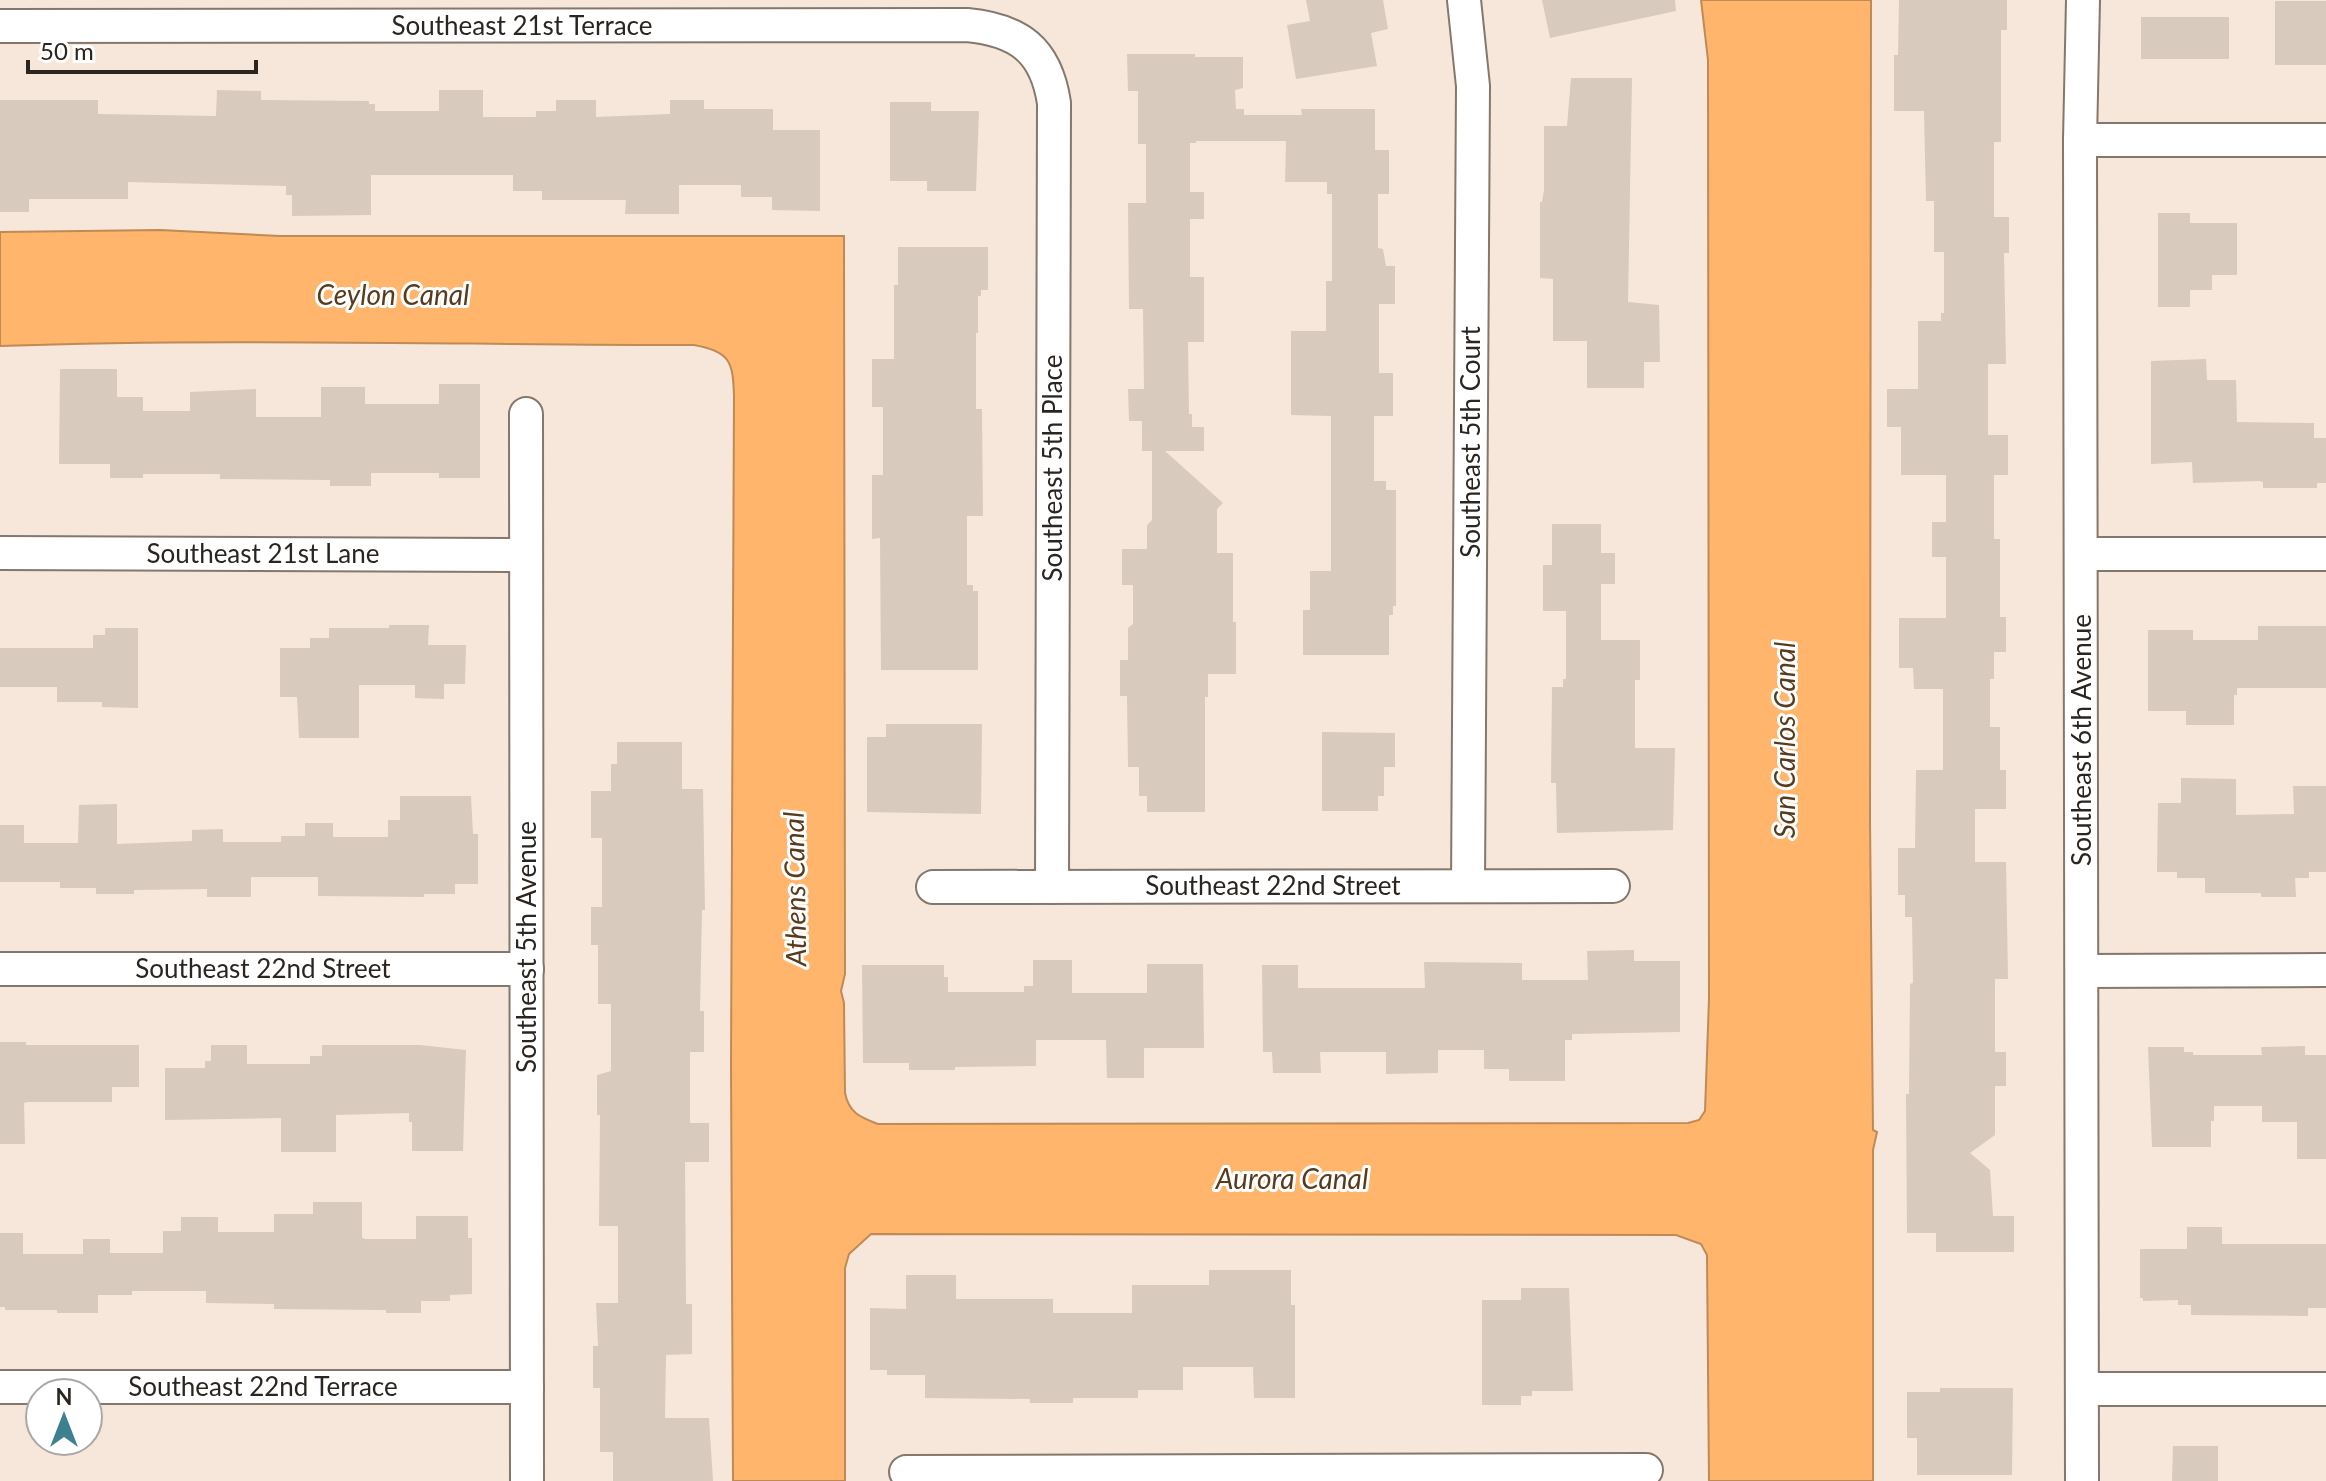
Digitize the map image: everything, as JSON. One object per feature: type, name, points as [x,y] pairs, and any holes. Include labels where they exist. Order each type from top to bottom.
[{"type":"street","name":"Southeast 5th Court","points":[[1464,0],[1473,86],[1468,885]]},
{"type":"street","name":"Southeast 6th Avenue","points":[[2082,1481],[2080,140],[2083,0]]},
{"type":"street","name":"Southeast 21st Terrace","points":[[0,26],[753,13],[990,27],[1023,41],[1035,54]]},
{"type":"street","name":"Southeast 5th Place","points":[[1035,54],[1047,69],[1054,103],[1052,887]]},
{"type":"street","points":[[2080,140],[2326,140]]},
{"type":"street","name":"Southeast 5th Avenue","points":[[526,414],[527,1481]]},
{"type":"street","name":"Southeast 21st Lane","points":[[0,553],[526,555]]},
{"type":"street","points":[[2082,554],[2326,554]]},
{"type":"street","name":"Southeast 22nd Street","points":[[933,887],[1613,886]]},
{"type":"street","name":"Southeast 22nd Street","points":[[0,969],[527,969]]},
{"type":"street","points":[[2082,971],[2326,970]]},
{"type":"street","name":"Southeast 22nd Terrace","points":[[0,1387],[527,1387]]},
{"type":"street","points":[[2082,1389],[2326,1389]]},
{"type":"street","points":[[906,1472],[1054,1477],[1471,1475],[1646,1470]]},
{"type":"water","points":[[1701,0],[1871,0],[1870,820],[1873,1130],[1877,1132],[1873,1150],[1873,1481],[1709,1481],[1707,1255],[1701,1244],[1676,1235],[871,1234],[849,1254],[845,1268],[845,1481],[733,1481],[734,396],[727,360],[715,351],[694,345],[260,342],[0,346],[0,232],[160,230],[280,236],[844,236],[845,974],[841,991],[844,1003],[845,1093],[852,1110],[878,1124],[1688,1123],[1699,1120],[1705,1111],[1709,999],[1708,60]]},
{"type":"building","points":[[1306,0],[1383,0],[1388,29],[1371,33],[1377,66],[1296,79],[1287,25],[1310,21]]},
{"type":"building","points":[[1542,0],[1675,0],[1676,11],[1550,38]]},
{"type":"building","points":[[1899,0],[2007,0],[2007,30],[2001,30],[2001,142],[1994,142],[1994,217],[2009,217],[2009,253],[2004,253],[2006,364],[1988,364],[1988,435],[2008,435],[2008,475],[1994,475],[1994,539],[2000,539],[2000,617],[2006,617],[2006,652],[1994,652],[1994,679],[1990,679],[1990,727],[2000,727],[2000,770],[2006,770],[2006,809],[1975,809],[1975,862],[2006,862],[2008,979],[1995,979],[1995,1052],[2006,1052],[2006,1086],[1995,1086],[1995,1135],[1970,1153],[1990,1170],[1993,1216],[2014,1216],[2014,1252],[1936,1252],[1936,1233],[1907,1233],[1906,1094],[1909,1094],[1910,984],[1913,983],[1912,917],[1905,917],[1905,895],[1898,895],[1898,848],[1915,848],[1916,770],[1943,770],[1943,689],[1914,689],[1913,668],[1899,668],[1899,618],[1946,618],[1946,557],[1932,557],[1932,522],[1946,522],[1946,475],[1901,475],[1901,427],[1887,427],[1887,389],[1918,389],[1918,321],[1941,321],[1941,313],[1944,313],[1944,252],[1934,252],[1934,201],[1926,201],[1924,111],[1894,111],[1894,55],[1898,55]]},
{"type":"building","points":[[2275,1],[2326,1],[2326,65],[2275,65]]},
{"type":"building","points":[[2141,17],[2229,17],[2229,59],[2141,59]]},
{"type":"building","points":[[1127,54],[1243,57],[1243,88],[1235,90],[1236,109],[1244,109],[1244,115],[1302,115],[1301,109],[1375,109],[1375,150],[1389,150],[1389,194],[1378,194],[1378,248],[1383,249],[1386,266],[1395,266],[1395,304],[1379,304],[1379,373],[1393,373],[1393,416],[1374,416],[1374,481],[1386,481],[1386,490],[1396,490],[1396,606],[1393,606],[1393,615],[1389,615],[1389,655],[1303,655],[1303,610],[1310,610],[1310,571],[1331,571],[1331,416],[1291,415],[1291,331],[1326,331],[1326,281],[1332,281],[1332,194],[1327,194],[1327,182],[1285,182],[1286,141],[1190,143],[1190,192],[1204,192],[1204,219],[1190,219],[1190,277],[1204,277],[1204,342],[1188,342],[1189,414],[1192,414],[1192,427],[1204,427],[1204,451],[1165,451],[1223,503],[1217,509],[1217,553],[1233,553],[1233,622],[1236,622],[1236,674],[1208,674],[1208,697],[1205,697],[1205,812],[1147,812],[1147,796],[1139,796],[1139,767],[1128,767],[1127,696],[1120,696],[1120,660],[1128,660],[1128,628],[1133,624],[1133,585],[1122,585],[1122,549],[1147,549],[1147,525],[1152,520],[1152,451],[1142,451],[1142,421],[1129,421],[1128,389],[1144,389],[1143,309],[1129,309],[1128,203],[1146,203],[1146,144],[1138,144],[1138,91],[1128,91]]},
{"type":"building","points":[[1571,78],[1632,78],[1628,302],[1659,305],[1660,362],[1644,362],[1644,388],[1587,388],[1587,341],[1553,341],[1553,279],[1540,278],[1544,126],[1567,126]]},
{"type":"building","points":[[217,90],[261,91],[261,100],[369,101],[369,104],[375,104],[375,111],[439,111],[439,90],[483,90],[483,117],[536,117],[536,111],[556,111],[556,100],[596,100],[596,117],[670,114],[670,100],[704,100],[704,109],[773,109],[773,130],[820,130],[820,211],[772,210],[772,197],[741,197],[741,185],[679,185],[679,214],[625,214],[626,200],[542,200],[542,191],[513,191],[513,175],[371,175],[371,215],[292,216],[292,195],[286,195],[286,186],[128,182],[128,199],[29,199],[29,212],[0,212],[0,100],[98,100],[98,114],[216,116]]},
{"type":"building","points":[[890,102],[931,102],[931,111],[979,111],[976,191],[927,191],[927,181],[890,181]]},
{"type":"building","points":[[2158,213],[2190,213],[2190,223],[2237,223],[2237,275],[2212,275],[2212,290],[2190,290],[2190,307],[2158,307]]},
{"type":"building","points":[[898,247],[988,247],[988,290],[981,290],[981,296],[978,296],[976,333],[976,409],[982,409],[983,516],[967,516],[967,585],[973,585],[973,591],[978,591],[978,670],[881,670],[880,538],[872,539],[872,475],[883,475],[883,407],[872,407],[872,359],[894,359],[894,285],[898,285]]},
{"type":"building","points":[[2206,359],[2207,380],[2236,380],[2237,422],[2314,423],[2314,438],[2326,438],[2326,483],[2317,483],[2317,488],[2263,488],[2263,482],[2259,481],[2193,483],[2192,462],[2151,464],[2151,361]]},
{"type":"building","points":[[60,369],[117,369],[117,397],[143,397],[143,411],[190,411],[190,392],[256,389],[256,417],[321,417],[321,387],[365,387],[365,404],[439,404],[439,384],[480,384],[480,478],[439,478],[439,473],[371,473],[371,486],[330,486],[330,480],[220,479],[220,474],[143,474],[143,478],[110,478],[110,464],[59,464]]},
{"type":"building","points":[[1552,524],[1601,524],[1601,553],[1615,553],[1615,584],[1601,584],[1601,640],[1640,640],[1640,680],[1635,680],[1635,748],[1675,748],[1673,830],[1557,833],[1556,783],[1551,783],[1552,687],[1563,687],[1563,679],[1566,679],[1566,611],[1543,611],[1543,565],[1552,565]]},
{"type":"building","points":[[389,625],[429,625],[428,645],[466,645],[465,684],[444,684],[444,699],[415,698],[415,685],[359,685],[359,738],[299,738],[297,697],[280,697],[280,648],[310,648],[310,638],[329,638],[329,628],[389,628]]},
{"type":"building","points":[[2258,626],[2326,626],[2326,688],[2237,688],[2237,695],[2234,695],[2234,725],[2186,725],[2186,711],[2148,711],[2148,630],[2193,630],[2193,640],[2258,640]]},
{"type":"building","points":[[105,628],[138,628],[138,708],[102,707],[102,702],[57,702],[57,687],[0,687],[0,648],[93,648],[93,635],[105,635]]},
{"type":"building","points":[[886,724],[982,724],[981,814],[867,812],[867,737],[886,737]]},
{"type":"building","points":[[1322,732],[1395,733],[1395,767],[1384,767],[1384,796],[1378,796],[1378,811],[1322,811]]},
{"type":"building","points":[[617,742],[682,742],[682,789],[703,789],[705,910],[702,910],[700,1011],[704,1011],[704,1052],[690,1052],[690,1123],[709,1123],[709,1162],[685,1162],[686,1304],[692,1304],[692,1354],[666,1355],[665,1418],[709,1418],[713,1481],[613,1481],[613,1452],[600,1452],[600,1388],[593,1388],[593,1346],[598,1346],[596,1303],[618,1303],[618,1226],[599,1226],[600,1115],[597,1115],[597,1075],[611,1071],[611,1004],[598,1004],[598,945],[591,945],[591,907],[602,907],[602,838],[591,838],[591,791],[611,791],[611,764],[617,764]]},
{"type":"building","points":[[2181,778],[2236,779],[2236,815],[2294,814],[2293,786],[2326,786],[2326,872],[2309,872],[2309,878],[2295,878],[2296,897],[2261,897],[2261,893],[2205,893],[2205,878],[2177,878],[2177,872],[2157,872],[2158,803],[2181,803]]},
{"type":"building","points":[[400,796],[471,796],[473,834],[478,834],[478,884],[455,884],[455,894],[424,894],[424,897],[318,896],[318,877],[251,877],[251,897],[207,897],[207,889],[96,894],[96,888],[60,888],[60,882],[0,882],[0,825],[24,825],[24,843],[78,843],[79,805],[117,804],[117,844],[192,841],[192,830],[223,829],[223,842],[281,842],[281,836],[305,836],[305,823],[333,823],[333,837],[388,837],[388,820],[400,820]]},
{"type":"building","points":[[1634,950],[1634,961],[1680,961],[1680,1032],[1572,1034],[1572,1040],[1565,1040],[1565,1081],[1509,1081],[1509,1069],[1484,1069],[1484,1050],[1438,1050],[1438,1073],[1386,1074],[1386,1052],[1320,1052],[1321,1073],[1273,1073],[1272,1052],[1263,1052],[1262,965],[1298,965],[1298,988],[1425,988],[1424,962],[1522,963],[1522,980],[1588,980],[1587,951]]},
{"type":"building","points":[[1033,960],[1072,960],[1072,993],[1147,993],[1147,964],[1203,964],[1204,1048],[1144,1048],[1144,1078],[1107,1078],[1106,1040],[1036,1040],[1036,1066],[909,1070],[909,1063],[863,1063],[862,965],[944,965],[948,992],[1024,992],[1024,986],[1033,986]]},
{"type":"building","points":[[0,1042],[26,1042],[26,1045],[139,1045],[139,1087],[112,1087],[112,1102],[24,1103],[25,1144],[0,1144]]},
{"type":"building","points":[[211,1045],[247,1045],[247,1064],[310,1064],[310,1056],[322,1056],[322,1045],[420,1045],[466,1050],[463,1151],[412,1151],[409,1113],[336,1115],[336,1152],[281,1152],[281,1118],[165,1120],[165,1068],[205,1068],[205,1061],[211,1061]]},
{"type":"building","points":[[2305,1046],[2305,1055],[2326,1055],[2326,1159],[2297,1159],[2297,1122],[2262,1122],[2262,1106],[2214,1106],[2211,1147],[2152,1147],[2148,1047],[2184,1047],[2184,1052],[2193,1052],[2193,1055],[2262,1055],[2261,1047]]},
{"type":"building","points":[[313,1202],[362,1202],[364,1239],[416,1239],[416,1216],[468,1216],[468,1238],[472,1238],[472,1294],[450,1295],[450,1301],[421,1301],[421,1313],[274,1309],[274,1304],[206,1303],[206,1291],[132,1291],[132,1295],[98,1295],[98,1313],[5,1310],[5,1307],[0,1307],[0,1233],[23,1233],[23,1254],[83,1254],[83,1239],[110,1239],[110,1253],[163,1253],[163,1231],[181,1231],[181,1217],[218,1217],[218,1232],[274,1232],[274,1214],[313,1214]]},
{"type":"building","points":[[2187,1227],[2222,1227],[2222,1244],[2326,1244],[2326,1308],[2308,1308],[2308,1316],[2191,1315],[2191,1305],[2178,1305],[2178,1300],[2143,1301],[2140,1298],[2140,1249],[2187,1249]]},
{"type":"building","points":[[1209,1270],[1291,1270],[1291,1305],[1295,1305],[1295,1398],[1254,1398],[1253,1367],[1183,1367],[1183,1390],[1138,1390],[1138,1398],[1073,1398],[1073,1403],[1030,1403],[1030,1399],[925,1398],[925,1375],[887,1375],[887,1370],[870,1370],[870,1308],[906,1309],[906,1275],[956,1275],[956,1299],[1053,1299],[1053,1313],[1132,1313],[1132,1285],[1209,1285]]},
{"type":"building","points":[[1521,1288],[1569,1288],[1573,1391],[1532,1391],[1532,1396],[1521,1396],[1521,1405],[1482,1405],[1482,1300],[1521,1300]]},
{"type":"building","points":[[1940,1388],[2013,1388],[2012,1475],[1917,1475],[1917,1438],[1907,1438],[1907,1392],[1940,1392]]},
{"type":"building","points":[[2173,1446],[2218,1446],[2218,1481],[2172,1481]]},
{"type":"water label","name":"Ceylon Canal","points":[[393,295]]},
{"type":"water label","name":"San Carlos Canal","points":[[1785,740]]},
{"type":"water label","name":"Athens Canal","points":[[795,889]]},
{"type":"water label","name":"Aurora Canal","points":[[1292,1179]]}]
